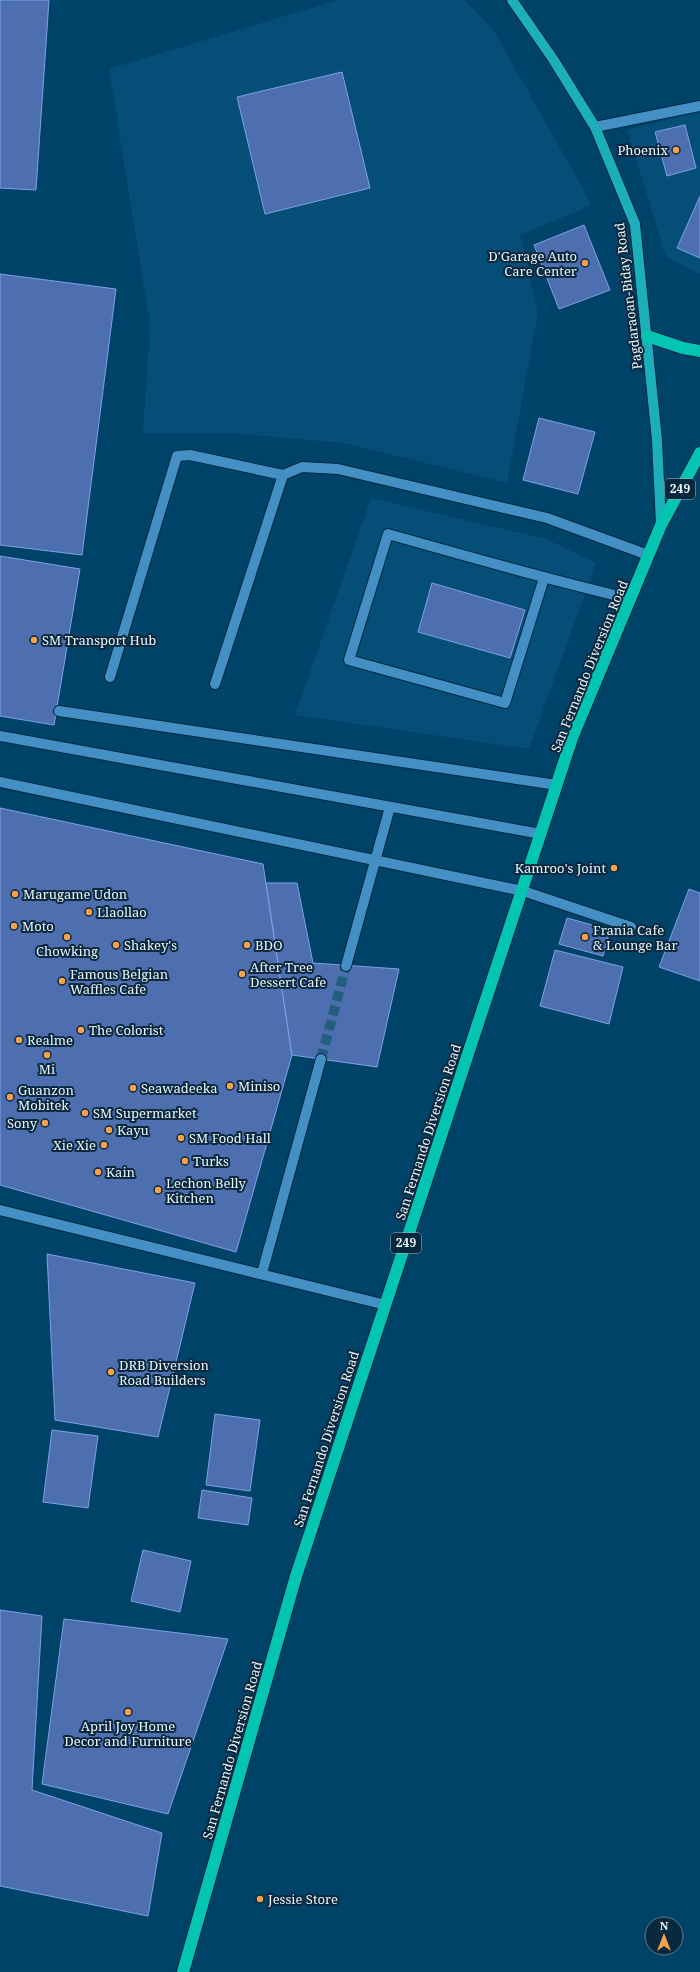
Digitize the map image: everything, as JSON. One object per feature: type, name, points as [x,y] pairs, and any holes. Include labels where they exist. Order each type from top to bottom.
[{"type":"highway","points":[[647,336],[683,348],[700,350]]},
{"type":"highway","name":"San Fernando Diversion Road","points":[[183,1972],[296,1576],[523,891],[572,738],[661,526],[700,453]]},
{"type":"main road","name":"Pagdaraoan-Biday Road","points":[[512,0],[553,58],[594,127],[635,224],[657,440],[661,526]]},
{"type":"street","points":[[594,127],[700,106]]},
{"type":"street","points":[[110,677],[177,456],[190,455],[284,475],[302,467],[338,469],[547,518],[648,555]]},
{"type":"street","points":[[215,684],[284,475]]},
{"type":"street","points":[[544,578],[505,703],[349,660],[388,534],[544,578],[631,599]]},
{"type":"street","points":[[59,711],[557,786]]},
{"type":"street","points":[[0,736],[541,834]]},
{"type":"street","points":[[0,782],[523,891],[631,927]]},
{"type":"street","points":[[346,966],[390,806]]},
{"type":"street","points":[[262,1273],[321,1059]]},
{"type":"street","points":[[0,1210],[386,1304]]},
{"type":"shaded area","points":[[338,0],[465,0],[494,31],[592,205],[520,235],[538,312],[507,483],[344,443],[228,433],[143,433],[150,325],[109,69]]},
{"type":"shaded area","points":[[700,111],[700,274],[666,257],[627,130]]},
{"type":"shaded area","points":[[371,498],[546,539],[596,563],[529,749],[295,715]]},
{"type":"building","points":[[0,0],[49,0],[36,190],[0,188]]},
{"type":"building","points":[[342,72],[370,188],[265,214],[237,97]]},
{"type":"building","name":"Phoenix","points":[[685,125],[696,168],[667,176],[655,132]]},
{"type":"building","points":[[700,196],[700,258],[677,248]]},
{"type":"building","points":[[584,225],[610,290],[559,309],[534,245]]},
{"type":"building","points":[[0,274],[116,289],[82,555],[0,545]]},
{"type":"building","points":[[539,418],[595,432],[578,494],[523,480]]},
{"type":"building","name":"SM Transport Hub","points":[[0,556],[80,569],[54,725],[0,716]]},
{"type":"building","points":[[432,583],[525,610],[510,658],[418,632]]},
{"type":"building","points":[[0,808],[263,864],[292,1055],[236,1252],[0,1185]]},
{"type":"building","points":[[266,883],[297,883],[313,963],[399,969],[377,1067],[292,1055]]},
{"type":"building","points":[[689,889],[700,893],[700,981],[659,967]]},
{"type":"building","name":"Frania Cafe & Lounge Bar","points":[[567,918],[610,930],[603,956],[559,944]]},
{"type":"building","points":[[555,950],[623,967],[609,1024],[540,1006]]},
{"type":"building","points":[[47,1254],[195,1283],[158,1437],[55,1420]]},
{"type":"building","points":[[215,1414],[260,1420],[250,1491],[206,1485]]},
{"type":"building","points":[[52,1430],[98,1436],[88,1508],[43,1502]]},
{"type":"building","points":[[202,1490],[252,1498],[248,1525],[198,1518]]},
{"type":"building","points":[[143,1550],[191,1561],[180,1612],[131,1601]]},
{"type":"building","points":[[0,1610],[42,1616],[32,1790],[162,1833],[148,1916],[0,1886]]},
{"type":"building","name":"April Joy Home Decor and Furniture","points":[[64,1619],[228,1639],[168,1814],[42,1784]]},
{"type":"tunnel","points":[[321,1059],[346,966]]},
{"type":"place","name":"Phoenix","points":[[676,150]]},
{"type":"place","name":"D'Garage Auto Care Center","points":[[585,263]]},
{"type":"place","name":"SM Transport Hub","points":[[34,640]]},
{"type":"place","name":"Kamroo's Joint","points":[[614,868]]},
{"type":"place","name":"Marugame Udon","points":[[15,894]]},
{"type":"place","name":"Llaollao","points":[[89,912]]},
{"type":"place","name":"Moto","points":[[14,926]]},
{"type":"place","name":"Chowking","points":[[67,937]]},
{"type":"place","name":"Frania Cafe & Lounge Bar","points":[[585,937]]},
{"type":"place","name":"Shakey's","points":[[116,945]]},
{"type":"place","name":"BDO","points":[[247,945]]},
{"type":"place","name":"After Tree Dessert Cafe","points":[[242,974]]},
{"type":"place","name":"Famous Belgian Waffles Cafe","points":[[62,981]]},
{"type":"place","name":"The Colorist","points":[[81,1030]]},
{"type":"place","name":"Realme","points":[[19,1040]]},
{"type":"place","name":"Mi","points":[[47,1055]]},
{"type":"place","name":"Miniso","points":[[230,1086]]},
{"type":"place","name":"Seawadeeka","points":[[133,1088]]},
{"type":"place","name":"Guanzon Mobitek","points":[[10,1097]]},
{"type":"place","name":"SM Supermarket","points":[[85,1113]]},
{"type":"place","name":"Sony","points":[[45,1123]]},
{"type":"place","name":"Kayu","points":[[109,1130]]},
{"type":"place","name":"SM Food Hall","points":[[181,1138]]},
{"type":"place","name":"Xie Xie","points":[[104,1145]]},
{"type":"place","name":"Turks","points":[[185,1161]]},
{"type":"place","name":"Kain","points":[[98,1172]]},
{"type":"place","name":"Lechon Belly Kitchen","points":[[158,1190]]},
{"type":"place","name":"DRB Diversion Road Builders","points":[[111,1372]]},
{"type":"place","name":"April Joy Home Decor and Furniture","points":[[128,1712]]},
{"type":"place","name":"Jessie Store","points":[[260,1899]]}]
